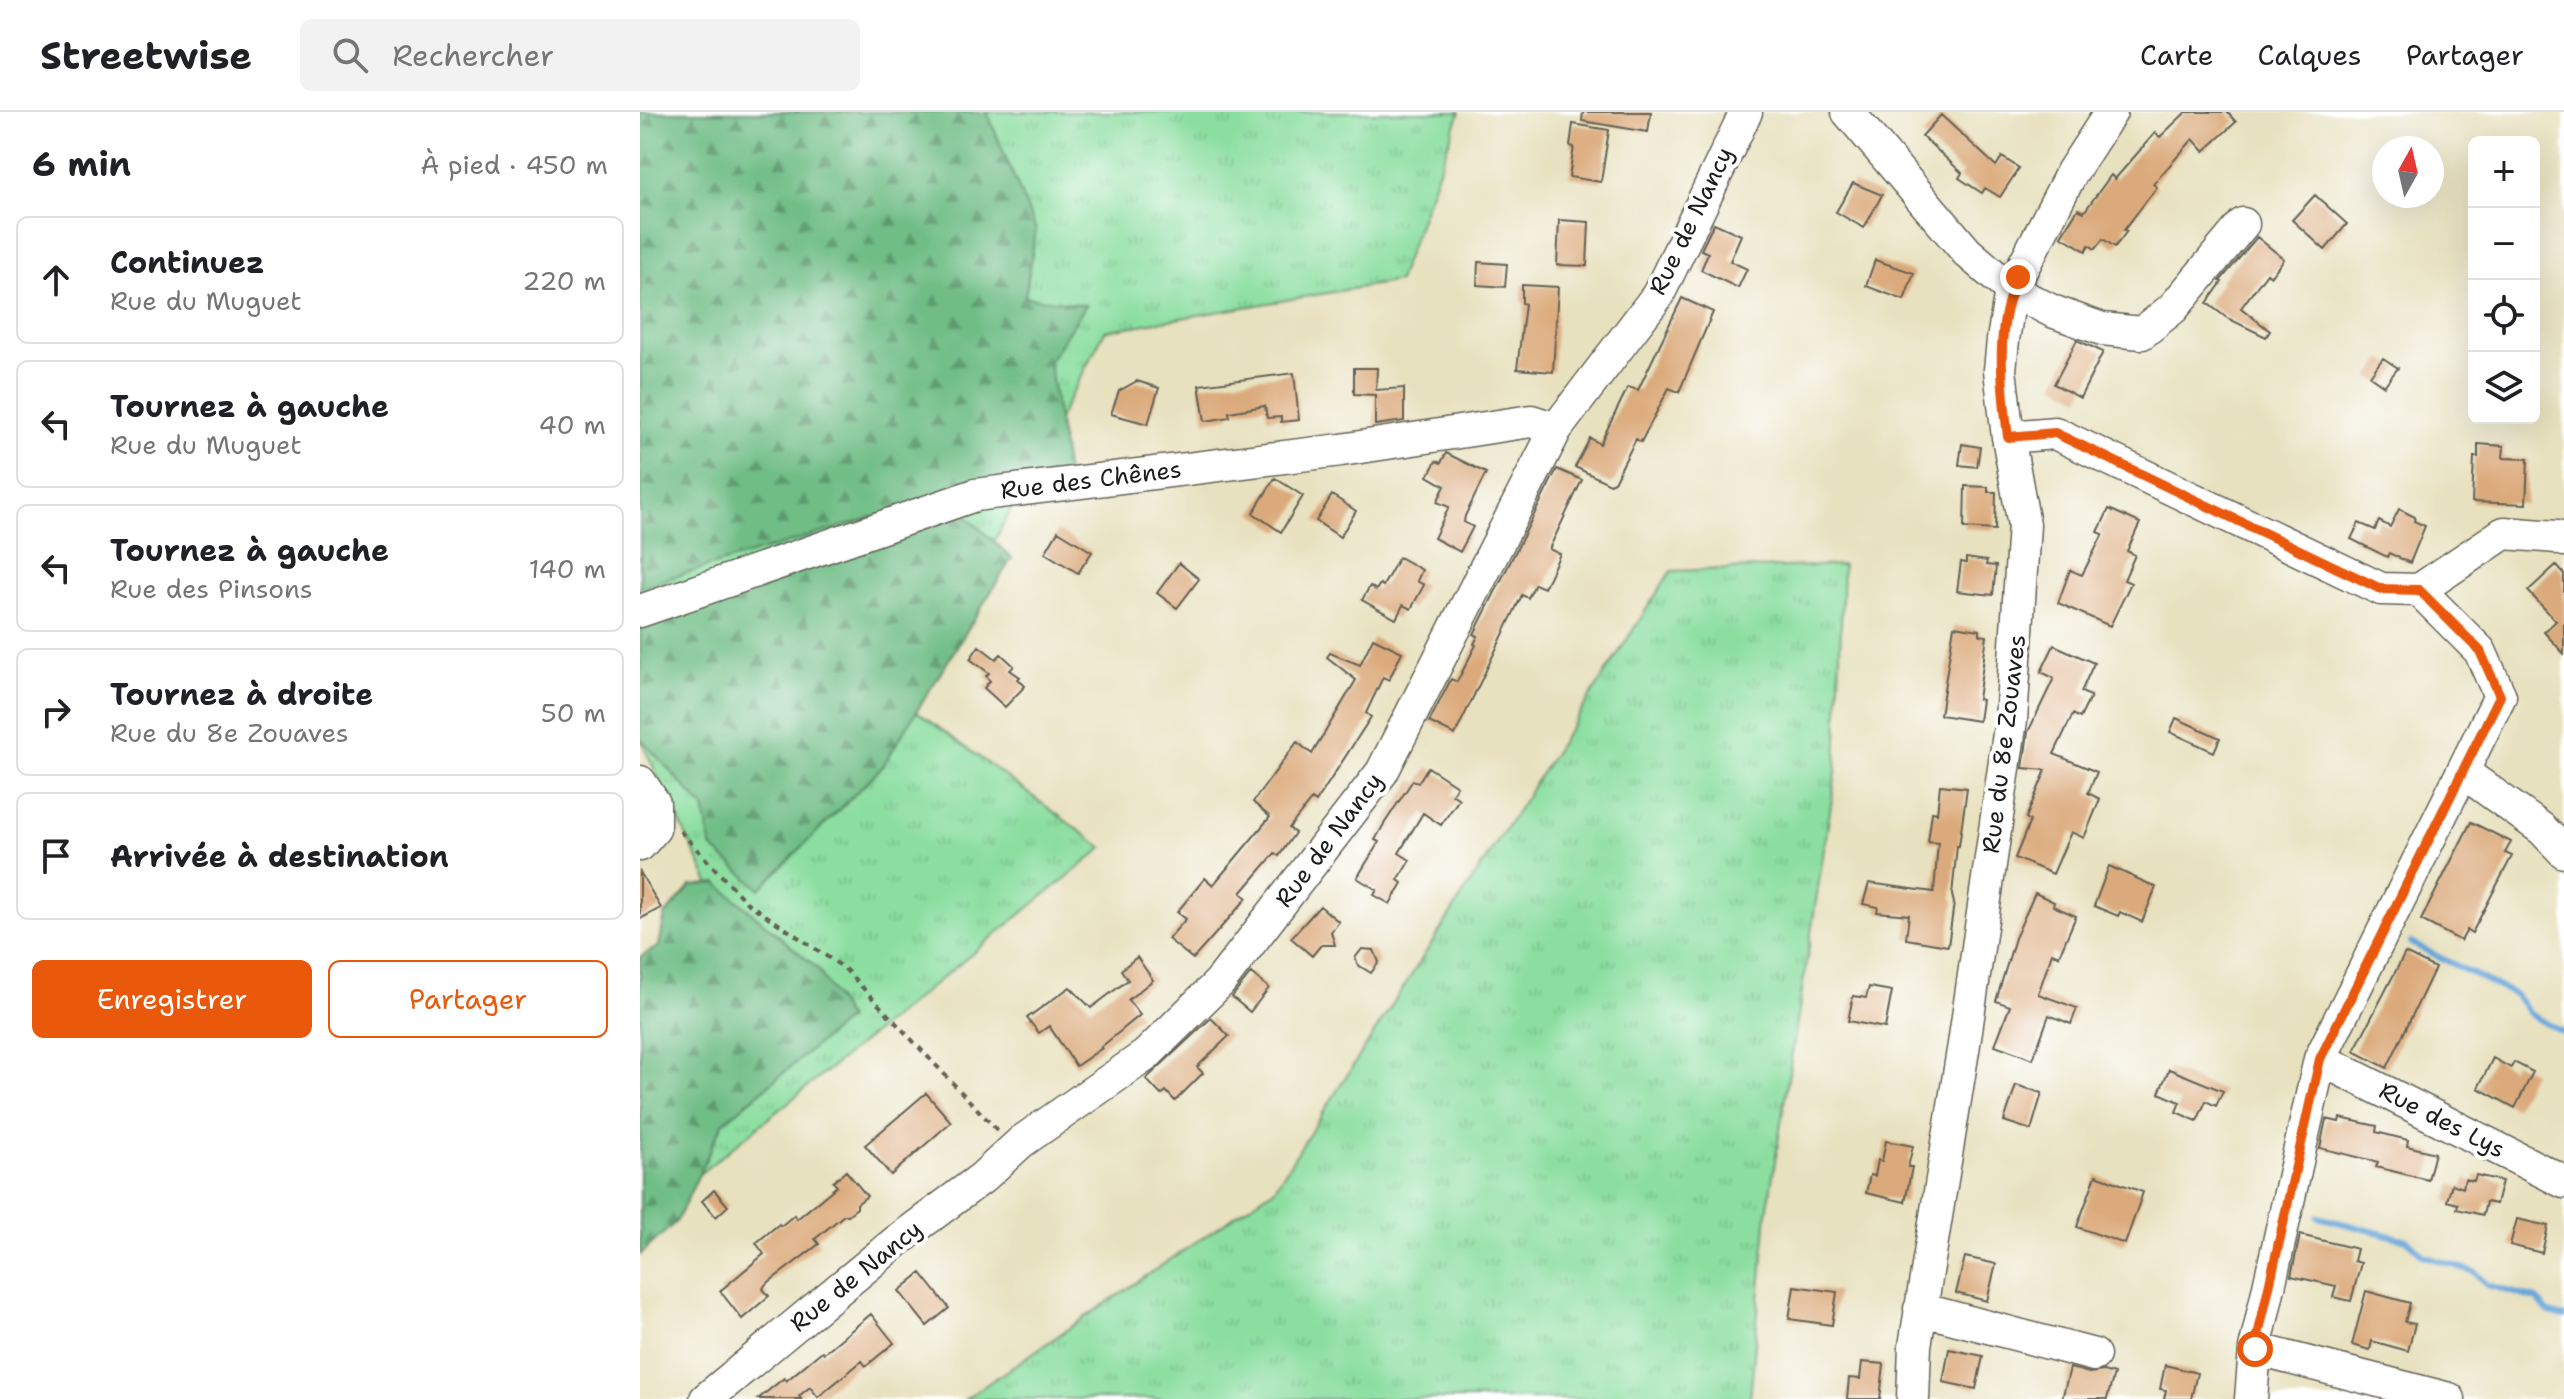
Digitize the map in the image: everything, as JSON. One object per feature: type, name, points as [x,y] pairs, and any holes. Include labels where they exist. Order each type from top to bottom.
[{"type":"street","name":"Rue de Nancy","points":[[706,1399],[886,1250],[982,1178],[1014,1148],[1146,1055],[1220,982],[1382,772],[1556,429],[1658,295],[1746,112]]},
{"type":"street","points":[[1848,112],[1967,252],[2052,311],[2102,329],[2142,333],[2173,308],[2243,224]]},
{"type":"street","name":"Rue du 8e Zouaves","points":[[1913,1399],[1920,1309],[1964,1044],[2011,720],[2024,525],[2000,370],[2014,284],[2072,172],[2111,112]]},
{"type":"street","name":"Rue des Chênes","points":[[640,611],[975,495],[1341,450],[1531,421],[1556,429]]},
{"type":"street","points":[[2008,437],[2055,433],[2381,589],[2419,590],[2504,533],[2564,540]]},
{"type":"street","points":[[2251,1399],[2255,1349],[2320,1059],[2500,696],[2480,651],[2419,590]]},
{"type":"street","points":[[2463,772],[2542,829],[2564,852]]},
{"type":"street","name":"Rue des Lys","points":[[2320,1059],[2564,1182]]},
{"type":"street","points":[[1920,1309],[2094,1355]]},
{"type":"street","points":[[2255,1349],[2449,1399]]},
{"type":"path","points":[[647,815],[746,902],[844,968],[1014,1148]]},
{"type":"green space","points":[[640,112],[1460,112],[1398,281],[1105,331],[908,705],[1103,848],[640,1222],[723,912],[640,739]]},
{"type":"green space","points":[[640,112],[987,112],[1036,230],[1025,297],[1086,305],[1049,361],[1067,473],[865,520],[640,587]]},
{"type":"green space","points":[[965,515],[1012,558],[882,767],[760,889],[711,847],[704,808],[640,738],[640,621]]},
{"type":"green space","points":[[1843,565],[1836,773],[1767,1213],[1750,1399],[965,1399],[1274,1189],[1671,571]]},
{"type":"green space","points":[[717,883],[818,969],[848,1019],[723,1123],[677,1221],[640,1255],[640,957],[659,946],[665,915],[691,886]]},
{"type":"building","points":[[1583,112],[1651,112],[1648,132],[1582,121]]},
{"type":"building","points":[[2186,112],[2227,112],[2236,122],[2204,151],[2193,139],[2153,184],[2157,187],[2115,247],[2103,239],[2095,249],[2089,245],[2086,251],[2061,236],[2078,209],[2084,212],[2111,175],[2115,179],[2155,133],[2160,137]]},
{"type":"building","points":[[1941,115],[1996,166],[2002,157],[2019,168],[2000,197],[1985,188],[1982,193],[1959,178],[1962,173],[1922,136]]},
{"type":"building","points":[[1573,124],[1609,130],[1601,182],[1569,177],[1574,147],[1570,146]]},
{"type":"building","points":[[1853,183],[1882,195],[1864,228],[1836,212]]},
{"type":"building","points":[[2315,195],[2347,224],[2325,250],[2292,220]]},
{"type":"building","points":[[1559,220],[1589,222],[1587,266],[1557,265]]},
{"type":"building","points":[[1714,223],[1741,235],[1730,261],[1747,269],[1738,288],[1701,270],[1708,253],[1701,250]]},
{"type":"building","points":[[2257,237],[2284,259],[2271,276],[2267,273],[2241,308],[2270,331],[2266,337],[2227,318],[2207,303],[2220,281]]},
{"type":"building","points":[[1875,260],[1914,273],[1904,300],[1866,286]]},
{"type":"building","points":[[1478,262],[1507,264],[1505,287],[1477,285]]},
{"type":"building","points":[[1522,285],[1558,287],[1553,372],[1517,369],[1525,304],[1522,303]]},
{"type":"building","points":[[1682,298],[1713,312],[1679,392],[1669,388],[1641,442],[1636,439],[1614,482],[1610,484],[1575,467],[1590,438],[1600,444],[1628,387],[1638,390]]},
{"type":"building","points":[[2077,340],[2103,352],[2080,398],[2054,384]]},
{"type":"building","points":[[2383,358],[2398,368],[2384,386],[2370,376]]},
{"type":"building","points":[[1354,368],[1377,368],[1376,390],[1404,388],[1404,421],[1375,425],[1375,395],[1354,394]]},
{"type":"building","points":[[1294,373],[1299,420],[1281,422],[1281,417],[1267,418],[1265,406],[1229,412],[1230,417],[1205,421],[1199,385]]},
{"type":"building","points":[[1137,381],[1159,388],[1148,424],[1111,414],[1119,391]]},
{"type":"building","points":[[1962,444],[1980,447],[1977,467],[1959,465]]},
{"type":"building","points":[[2478,444],[2504,446],[2503,458],[2528,459],[2526,504],[2472,502],[2474,457],[2478,457]]},
{"type":"building","points":[[1446,453],[1486,473],[1465,516],[1464,522],[1473,527],[1460,552],[1434,538],[1449,507],[1437,502],[1445,486],[1428,476],[1436,461],[1441,463]]},
{"type":"building","points":[[1557,469],[1582,480],[1549,549],[1560,554],[1544,588],[1535,584],[1528,598],[1522,595],[1455,735],[1429,722],[1451,679],[1457,682],[1476,645],[1478,636],[1474,634]]},
{"type":"building","points":[[1275,478],[1303,496],[1281,532],[1253,513]]},
{"type":"building","points":[[1965,486],[1988,487],[1988,492],[1996,492],[1995,530],[1964,528]]},
{"type":"building","points":[[1332,495],[1356,511],[1340,537],[1316,521]]},
{"type":"building","points":[[2109,509],[2140,523],[2127,551],[2135,555],[2124,580],[2131,583],[2110,626],[2058,603],[2070,570],[2082,575],[2103,534],[2098,532]]},
{"type":"building","points":[[2399,509],[2425,526],[2410,563],[2389,553],[2387,557],[2351,539],[2359,523],[2375,530],[2379,521],[2390,527]]},
{"type":"building","points":[[1058,531],[1092,552],[1078,573],[1045,553]]},
{"type":"building","points":[[1399,557],[1422,570],[1417,581],[1424,585],[1411,609],[1403,605],[1396,619],[1362,600],[1370,586],[1376,590],[1380,584],[1383,586]]},
{"type":"building","points":[[1966,558],[1987,561],[1986,565],[1996,566],[1993,595],[1957,591],[1961,562],[1966,563]]},
{"type":"building","points":[[1179,563],[1199,579],[1177,608],[1157,593]]},
{"type":"building","points":[[2556,565],[2564,574],[2564,654],[2544,632],[2556,621],[2528,591]]},
{"type":"building","points":[[1954,626],[1980,630],[1980,635],[1987,636],[1978,699],[1982,700],[1979,721],[1940,715]]},
{"type":"building","points":[[1373,638],[1402,652],[1389,680],[1383,677],[1366,713],[1371,717],[1316,802],[1312,799],[1289,828],[1295,833],[1279,856],[1275,853],[1241,893],[1247,898],[1193,959],[1168,939],[1186,919],[1177,912],[1205,878],[1213,885],[1270,817],[1253,802],[1297,742],[1312,754],[1356,680],[1327,657],[1330,653],[1360,665]]},
{"type":"building","points":[[2054,645],[2094,663],[2081,692],[2091,696],[2080,718],[2073,714],[2054,754],[2097,772],[2088,793],[2100,799],[2084,838],[2071,832],[2053,874],[2015,858],[2030,821],[2026,818],[2046,770],[2023,768],[2028,732],[2054,678],[2041,672]]},
{"type":"building","points":[[979,646],[996,659],[1001,654],[1014,666],[1010,670],[1020,677],[1018,679],[1025,686],[1005,707],[984,688],[990,681],[986,676],[989,673],[970,659]]},
{"type":"building","points":[[2176,718],[2220,738],[2214,752],[2170,732]]},
{"type":"building","points":[[1428,767],[1457,786],[1452,794],[1459,799],[1441,825],[1423,813],[1399,853],[1410,860],[1398,880],[1402,883],[1390,904],[1374,895],[1377,890],[1357,878],[1379,842],[1375,840],[1384,824],[1413,780],[1418,783]]},
{"type":"building","points":[[1940,785],[1967,788],[1957,846],[1948,946],[1906,939],[1909,915],[1877,912],[1878,907],[1863,904],[1869,883],[1934,892],[1938,843],[1928,842],[1932,812],[1937,813]]},
{"type":"building","points":[[2471,822],[2511,842],[2505,853],[2512,856],[2472,933],[2467,930],[2461,941],[2421,920]]},
{"type":"building","points":[[2109,866],[2156,887],[2142,922],[2120,912],[2118,916],[2094,906]]},
{"type":"building","points":[[640,872],[661,908],[640,919]]},
{"type":"building","points":[[2035,893],[2054,902],[2053,906],[2076,916],[2059,956],[2052,953],[2038,994],[2077,1008],[2071,1024],[2049,1015],[2033,1059],[1995,1045],[2010,1006],[1996,1001],[2015,938]]},
{"type":"building","points":[[1320,906],[1339,922],[1331,932],[1335,945],[1321,945],[1312,956],[1291,938]]},
{"type":"building","points":[[1362,949],[1374,950],[1379,962],[1371,973],[1358,965],[1355,958]]},
{"type":"building","points":[[2405,953],[2435,968],[2387,1068],[2354,1051]]},
{"type":"building","points":[[1137,957],[1153,980],[1128,1000],[1140,1015],[1076,1066],[1049,1026],[1039,1033],[1027,1018],[1070,987],[1091,1008],[1128,980],[1121,970]]},
{"type":"building","points":[[1251,973],[1269,988],[1250,1012],[1232,997]]},
{"type":"building","points":[[1869,987],[1892,991],[1885,1028],[1848,1021],[1853,996],[1866,998]]},
{"type":"building","points":[[1211,1018],[1229,1036],[1197,1067],[1203,1073],[1175,1101],[1166,1091],[1161,1095],[1146,1079]]},
{"type":"building","points":[[2493,1058],[2511,1068],[2514,1062],[2533,1072],[2515,1108],[2478,1088]]},
{"type":"building","points":[[2169,1069],[2223,1091],[2216,1106],[2206,1101],[2197,1121],[2176,1112],[2180,1102],[2159,1093]]},
{"type":"building","points":[[2016,1085],[2042,1093],[2031,1130],[2004,1121]]},
{"type":"building","points":[[926,1093],[951,1122],[891,1175],[865,1145]]},
{"type":"building","points":[[2340,1118],[2377,1126],[2376,1132],[2408,1140],[2407,1146],[2435,1153],[2428,1180],[2376,1167],[2378,1162],[2320,1148],[2326,1119],[2339,1122]]},
{"type":"building","points":[[1886,1141],[1913,1146],[1905,1202],[1866,1193],[1870,1175],[1875,1176],[1878,1160],[1882,1161]]},
{"type":"building","points":[[846,1171],[867,1196],[857,1204],[857,1208],[815,1239],[819,1244],[765,1285],[763,1289],[769,1296],[742,1319],[720,1291],[764,1254],[756,1243],[794,1215],[797,1219],[837,1186],[833,1182]]},
{"type":"building","points":[[2096,1175],[2143,1192],[2125,1244],[2077,1227]]},
{"type":"building","points":[[2476,1175],[2502,1181],[2496,1204],[2486,1202],[2483,1215],[2457,1209],[2458,1204],[2447,1201],[2452,1184],[2463,1188],[2465,1179],[2474,1181]]},
{"type":"building","points":[[714,1190],[728,1206],[716,1217],[702,1201]]},
{"type":"building","points":[[2517,1219],[2548,1226],[2542,1253],[2510,1245]]},
{"type":"building","points":[[2300,1235],[2357,1249],[2354,1261],[2361,1263],[2351,1301],[2333,1297],[2336,1286],[2291,1276]]},
{"type":"building","points":[[1965,1257],[1996,1264],[1987,1301],[1956,1293]]},
{"type":"building","points":[[921,1273],[949,1308],[927,1326],[899,1291]]},
{"type":"building","points":[[1794,1286],[1837,1292],[1832,1325],[1789,1319]]},
{"type":"building","points":[[2366,1291],[2410,1303],[2405,1322],[2415,1324],[2408,1351],[2372,1341],[2370,1350],[2352,1345]]},
{"type":"building","points":[[871,1314],[894,1343],[866,1366],[862,1361],[818,1397],[810,1387],[799,1396],[801,1399],[758,1399],[822,1351],[824,1353]]},
{"type":"building","points":[[1949,1349],[1983,1356],[1976,1389],[1943,1382]]},
{"type":"building","points":[[1862,1362],[1884,1364],[1880,1399],[1847,1399],[1849,1378],[1860,1379]]},
{"type":"building","points":[[2165,1365],[2197,1373],[2191,1399],[2164,1399],[2166,1390],[2160,1389]]},
{"type":"building","points":[[2070,1368],[2114,1374],[2107,1399],[2062,1399]]},
{"type":"waterway","points":[[2411,943],[2515,995],[2531,1015],[2564,1033]]},
{"type":"waterway","points":[[2318,1217],[2407,1240],[2424,1256],[2475,1272],[2487,1285],[2536,1299],[2549,1313],[2564,1317]]},
{"type":"route","points":[[2018,277],[2011,290],[2000,370],[2008,437],[2055,433],[2381,589],[2419,590],[2480,651],[2500,696],[2320,1059],[2255,1349]]}]
